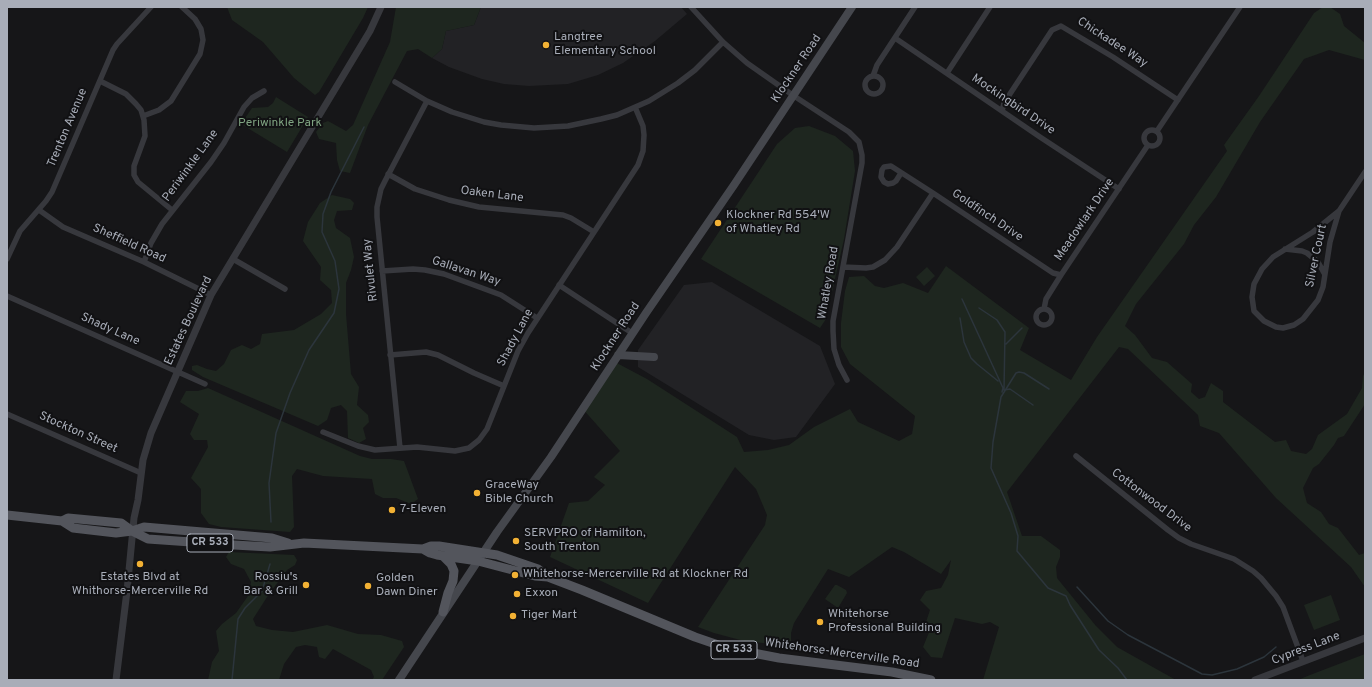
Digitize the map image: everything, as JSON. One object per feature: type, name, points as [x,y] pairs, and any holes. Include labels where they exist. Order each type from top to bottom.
[{"type":"main road","name":"Klockner Road","points":[[399,680],[484,552],[551,457],[632,333],[794,96],[852,7]]},
{"type":"main road","points":[[618,355],[654,357]]},
{"type":"main road","points":[[7,515],[62,521],[68,518],[121,523],[132,531]]},
{"type":"main road","name":"Whitehorse-Mercerville Road","points":[[132,531],[144,527],[214,532],[272,538],[289,544],[304,543],[423,549],[431,546],[439,546],[497,555],[527,564],[538,569],[548,577]]},
{"type":"main road","name":"Whitehorse-Mercerville Road","points":[[423,549],[440,556],[478,561],[535,576],[548,577],[695,637],[727,648],[779,658],[892,672],[931,680]]},
{"type":"main road","points":[[440,556],[451,564],[454,571],[453,581],[448,593],[444,612]]},
{"type":"street","name":"Trenton Avenue","points":[[7,258],[20,231],[39,210],[58,181],[113,50],[151,7]]},
{"type":"street","points":[[143,116],[159,110],[171,101],[200,54],[203,40],[201,29],[195,18],[182,7]]},
{"type":"street","name":"Estates Boulevard","points":[[116,680],[127,591],[132,531],[146,446],[151,433],[211,295],[370,31],[381,7]]},
{"type":"street","name":"Whatley Road","points":[[691,7],[723,42],[747,63],[849,132],[859,142],[862,155],[862,164],[832,331],[834,348],[839,365],[847,380]]},
{"type":"street","points":[[873,76],[878,64],[915,7]]},
{"type":"street","points":[[947,73],[990,7]]},
{"type":"street","points":[[1230,7],[1238,9]]},
{"type":"street","name":"Meadowlark Drive","points":[[1157,131],[1238,9]]},
{"type":"street","name":"Chickadee Way","points":[[1002,111],[1004,103],[1052,30],[1061,26],[1103,51],[1178,100]]},
{"type":"street","name":"Mockingbird Drive","points":[[895,38],[1119,189]]},
{"type":"street","points":[[395,82],[427,101],[452,112],[484,122],[534,128],[568,126],[612,116],[659,95],[678,83],[699,66],[723,42]]},
{"type":"street","points":[[100,81],[131,98],[143,116],[145,136],[134,166],[134,175],[138,182],[172,210]]},
{"type":"street","name":"Periwinkle Lane","points":[[144,262],[156,234],[172,210],[219,150],[244,107],[252,98],[264,90]]},
{"type":"street","name":"Rivulet Way","points":[[400,448],[377,207],[381,189],[388,174],[427,101]]},
{"type":"street","name":"Shady Lane","points":[[323,432],[367,449],[384,450],[428,447],[455,451],[469,448],[475,444],[483,435],[518,351],[537,318],[642,158],[644,143],[643,126],[635,107]]},
{"type":"street","name":"Meadowlark Drive","points":[[1152,129],[1157,131],[1160,135],[1159,142],[1152,146],[1148,145],[1144,138],[1145,133],[1152,129]]},
{"type":"street","name":"Meadowlark Drive","points":[[1044,309],[1046,299],[1061,275],[1148,145]]},
{"type":"street","name":"Silver Court","points":[[1339,212],[1314,232],[1277,253],[1267,262],[1254,284],[1252,291],[1252,305],[1254,311],[1264,321],[1276,327],[1283,328],[1294,325],[1303,320],[1318,300],[1322,292],[1330,242],[1339,212],[1365,172]]},
{"type":"street","name":"Goldfinch Drive","points":[[901,173],[1052,272],[1061,275]]},
{"type":"street","name":"Oaken Lane","points":[[388,174],[415,189],[448,200],[479,206],[563,215],[571,218],[594,232]]},
{"type":"street","points":[[843,267],[866,268],[885,260],[897,247],[933,193]]},
{"type":"street","name":"Sheffield Road","points":[[39,210],[63,227],[144,262],[211,295]]},
{"type":"street","points":[[1285,249],[1307,253],[1318,262],[1324,274]]},
{"type":"street","points":[[233,259],[285,289]]},
{"type":"street","name":"Gallavan Way","points":[[382,271],[413,269],[444,274],[495,292],[537,318]]},
{"type":"street","points":[[559,285],[632,333]]},
{"type":"street","name":"Shady Lane","points":[[7,296],[205,384]]},
{"type":"street","points":[[390,355],[432,353],[504,386]]},
{"type":"street","name":"Stockton Street","points":[[7,414],[141,473]]},
{"type":"street","name":"Cottonwood Drive","points":[[1076,456],[1179,538],[1191,544],[1234,559],[1261,578],[1283,607],[1303,661]]},
{"type":"street","name":"Cypress Lane","points":[[1254,680],[1365,638]]},
{"type":"shaded area","name":"Langtree Elementary School","points":[[481,7],[681,7],[687,14],[655,41],[623,63],[598,75],[568,84],[529,86],[504,84],[482,79],[449,67],[432,58],[442,49],[446,31],[474,25]]},
{"type":"shaded area","points":[[712,282],[820,346],[835,384],[796,437],[774,440],[749,435],[638,367],[638,350],[684,285]]},
{"type":"green space","points":[[227,7],[368,7],[319,92],[315,95],[294,78],[263,42],[232,20]]},
{"type":"green space","points":[[396,7],[481,7],[474,25],[446,31],[442,49],[432,58],[418,49],[407,51],[368,125],[350,173],[340,171],[337,160],[336,143],[319,139],[316,132],[323,123],[328,121],[346,131],[353,125],[390,42]]},
{"type":"green space","points":[[1323,7],[1330,7],[1340,14],[1344,26],[1365,43],[1365,60],[1329,50],[1304,59],[1260,122],[1216,197],[1194,225],[1184,244],[1136,304],[1125,326],[1135,335],[1152,358],[1167,362],[1192,384],[1191,392],[1199,399],[1205,397],[1211,383],[1223,391],[1223,402],[1275,442],[1286,440],[1291,451],[1306,454],[1312,449],[1318,435],[1347,414],[1362,388],[1363,376],[1365,372],[1365,404],[1344,436],[1338,438],[1319,464],[1313,468],[1303,488],[1307,503],[1321,512],[1329,524],[1338,528],[1359,555],[1365,553],[1365,587],[1351,567],[1276,498],[1219,433],[1200,426],[1198,415],[1128,349],[1119,347],[1007,492],[1022,536],[1041,536],[1060,550],[1060,557],[1056,567],[1057,578],[1096,626],[1117,647],[1176,680],[983,680],[999,627],[990,622],[982,624],[955,618],[942,658],[931,657],[923,647],[930,630],[926,622],[930,610],[920,600],[926,591],[941,588],[948,575],[951,560],[941,574],[904,552],[892,547],[849,577],[828,569],[794,623],[791,633],[791,646],[744,641],[698,627],[765,525],[767,515],[756,489],[735,467],[648,603],[550,557],[569,503],[588,501],[605,485],[594,477],[620,451],[582,408],[613,361],[647,379],[737,437],[744,452],[768,450],[789,445],[814,427],[850,409],[858,422],[899,441],[912,434],[915,416],[850,364],[841,347],[841,323],[845,291],[849,277],[864,276],[875,286],[884,288],[903,283],[928,293],[946,266],[1029,328],[1020,350],[1071,380],[1097,337],[1227,151],[1224,145],[1259,96],[1314,13]]},
{"type":"green space","name":"Periwinkle Park","points":[[276,97],[308,117],[287,152],[241,124],[252,108],[268,107],[273,103]]},
{"type":"green space","points":[[809,126],[835,136],[853,151],[855,171],[844,239],[826,319],[820,328],[701,259],[777,144],[795,128]]},
{"type":"green space","points":[[332,195],[350,199],[354,203],[352,210],[337,211],[334,220],[336,228],[350,238],[354,257],[346,283],[346,314],[351,374],[359,387],[357,405],[368,415],[369,422],[363,428],[366,439],[359,443],[348,438],[347,411],[341,405],[331,408],[327,420],[318,426],[203,377],[192,370],[192,366],[197,365],[216,371],[224,364],[231,350],[242,345],[251,349],[260,344],[262,334],[294,330],[321,314],[332,303],[331,290],[320,280],[321,267],[303,241],[308,222],[320,203]]},
{"type":"green space","points":[[927,267],[935,276],[924,286],[916,277]]},
{"type":"green space","points":[[208,388],[360,456],[372,459],[404,461],[418,499],[411,504],[396,498],[383,498],[375,494],[372,479],[323,476],[297,469],[292,476],[294,527],[290,532],[221,527],[209,524],[201,513],[201,489],[191,478],[208,447],[207,440],[194,440],[190,434],[199,414],[180,402],[186,391],[198,391]]},
{"type":"green space","points":[[229,552],[294,555],[297,560],[295,565],[287,570],[269,594],[253,619],[256,626],[272,630],[293,632],[327,625],[358,634],[381,635],[402,641],[404,647],[382,680],[372,680],[374,677],[371,670],[333,649],[325,659],[319,657],[317,647],[305,645],[296,647],[284,664],[279,680],[208,680],[212,662],[219,651],[216,631],[236,613],[248,596],[251,582],[244,569],[231,564],[226,557]]},
{"type":"green space","points":[[835,585],[846,590],[847,593],[838,608],[825,599]]},
{"type":"green space","points":[[1331,595],[1340,620],[1314,630],[1304,605]]},
{"type":"green space","points":[[1365,654],[1365,680],[1298,680],[1310,675]]},
{"type":"waterway","points":[[271,522],[269,483],[276,433],[290,393],[309,350],[334,313],[339,289],[335,261],[322,232],[323,214],[331,192],[364,127]]},
{"type":"waterway","points":[[962,299],[1003,388],[1002,392]]},
{"type":"waterway","points":[[979,308],[997,320],[1005,332],[1004,390],[1010,389],[1033,405]]},
{"type":"waterway","points":[[960,318],[964,342],[971,358],[998,381]]},
{"type":"waterway","points":[[1006,344],[1022,328]]},
{"type":"waterway","points":[[1049,389],[1024,373],[1016,373],[1001,397],[993,442],[991,468],[1011,513],[1018,536],[1017,551],[1048,588],[1066,596],[1070,605],[1099,650],[1118,668],[1127,680]]},
{"type":"waterway","points":[[232,680],[238,619],[245,608],[262,591],[270,564]]},
{"type":"waterway","points":[[1077,587],[1108,621],[1128,635],[1202,674],[1212,675],[1237,669],[1264,657],[1276,647]]},
{"type":"place","name":"Langtree Elementary School","points":[[546,45]]},
{"type":"place","name":"Klockner Rd 554'W of Whatley Rd","points":[[718,223]]},
{"type":"place","name":"GraceWay Bible Church","points":[[477,493]]},
{"type":"place","name":"7-Eleven","points":[[392,510]]},
{"type":"place","name":"SERVPRO of Hamilton, South Trenton","points":[[516,541]]},
{"type":"place","name":"Estates Blvd at Whithorse-Mercerville Rd","points":[[140,564]]},
{"type":"place","name":"Whitehorse-Mercerville Rd at Klockner Rd","points":[[515,575]]},
{"type":"place","name":"Rossiu's Bar & Grill","points":[[306,585]]},
{"type":"place","name":"Golden Dawn Diner","points":[[368,586]]},
{"type":"place","name":"Exxon","points":[[517,594]]},
{"type":"place","name":"Tiger Mart","points":[[513,616]]},
{"type":"place","name":"Whitehorse Professional Building","points":[[820,622]]}]
